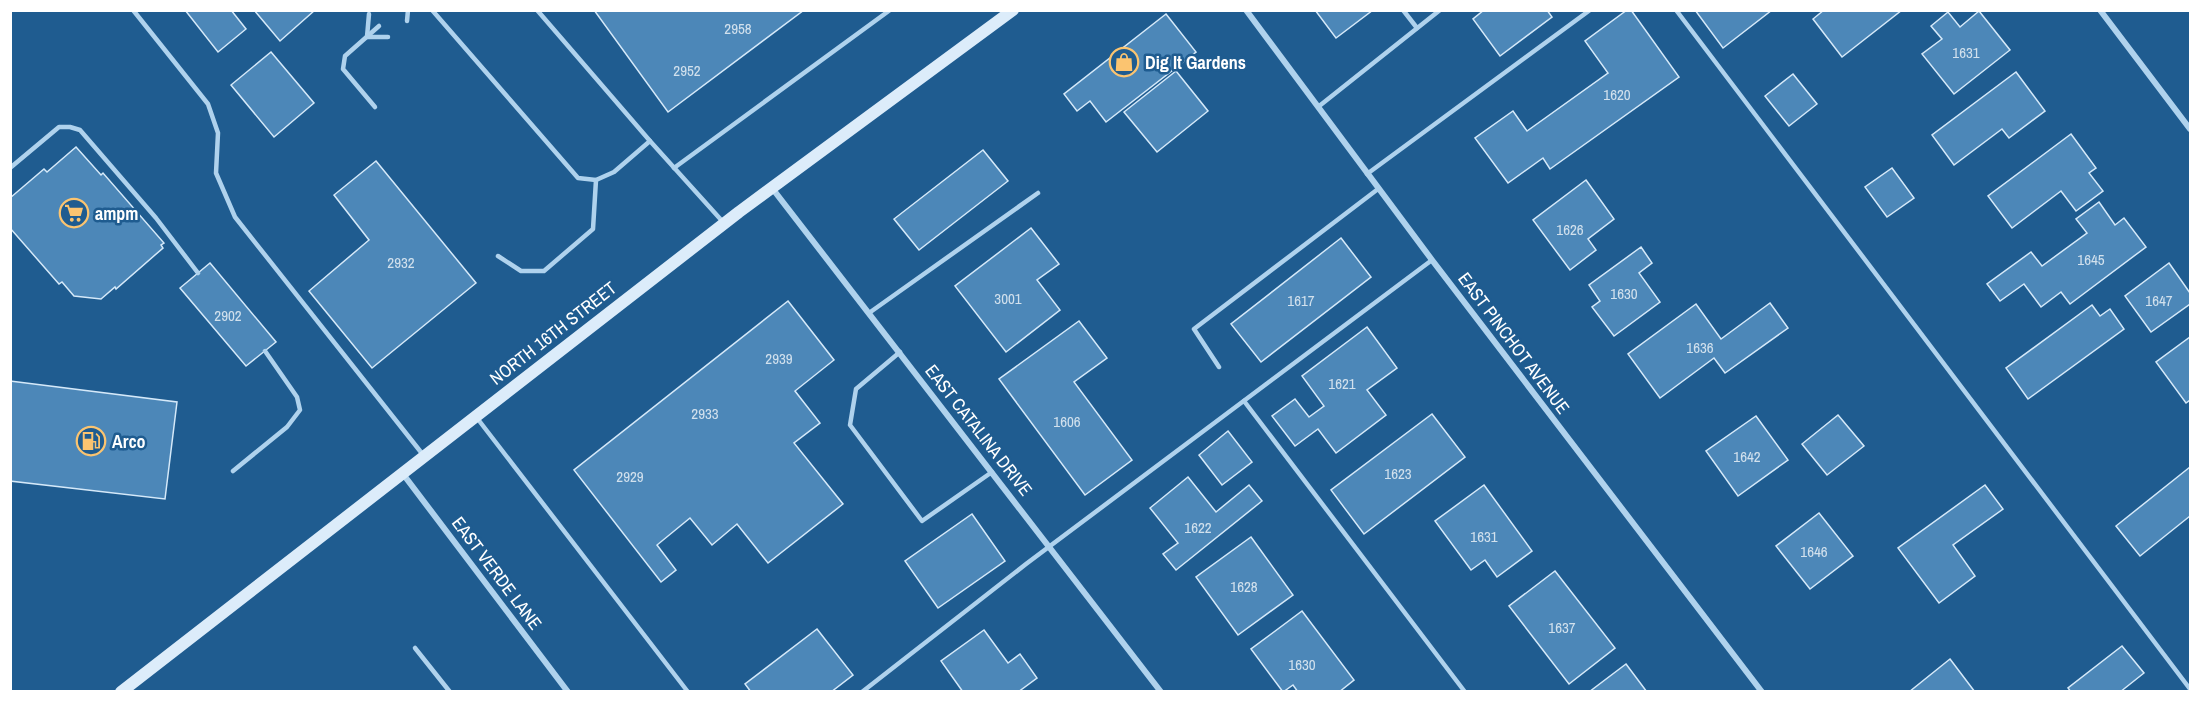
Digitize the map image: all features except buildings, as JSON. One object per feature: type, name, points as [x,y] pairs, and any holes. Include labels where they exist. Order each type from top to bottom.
[{"type":"main road","name":"NORTH 16TH STREET","points":[[121,692],[772,187],[1013,10]]},
{"type":"street","name":"EAST PINCHOT AVENUE","points":[[1246,10],[1378,189],[1762,692]]},
{"type":"street","points":[[2100,10],[2190,129]]},
{"type":"street","name":"EAST CATALINA DRIVE","points":[[772,187],[1161,692]]},
{"type":"street","name":"EAST VERDE LANE","points":[[402,473],[568,692]]},
{"type":"lane","points":[[133,10],[208,104],[218,133],[216,173],[235,217],[424,456]]},
{"type":"lane","points":[[407,21],[408,10]]},
{"type":"lane","points":[[432,10],[578,178],[596,180],[614,172],[650,141]]},
{"type":"lane","points":[[537,10],[724,224]]},
{"type":"lane","points":[[674,168],[890,10]]},
{"type":"lane","points":[[1403,10],[1418,28]]},
{"type":"lane","points":[[1318,107],[1440,10]]},
{"type":"lane","points":[[1367,174],[1590,10]]},
{"type":"lane","points":[[1676,10],[2190,689]]},
{"type":"lane","points":[[367,37],[369,14]]},
{"type":"lane","points":[[375,107],[343,69],[345,56],[379,27]]},
{"type":"lane","points":[[367,37],[388,37]]},
{"type":"lane","points":[[10,168],[59,127],[70,126],[80,130],[156,218],[198,273]]},
{"type":"lane","points":[[498,256],[520,271],[544,271],[593,229],[596,180]]},
{"type":"lane","points":[[1219,367],[1194,329],[1378,189]]},
{"type":"lane","points":[[869,313],[1038,193]]},
{"type":"lane","points":[[864,691],[1049,546],[1432,260]]},
{"type":"lane","points":[[233,471],[287,427],[300,410],[297,397],[265,351]]},
{"type":"lane","points":[[900,352],[856,389],[850,425],[922,521],[992,472]]},
{"type":"lane","points":[[1244,401],[1465,692]]},
{"type":"lane","points":[[475,417],[688,692]]},
{"type":"lane","points":[[415,648],[450,692]]},
{"type":"place","name":"Dig It Gardens","points":[[1124,62]]},
{"type":"place","name":"ampm","points":[[74,213]]},
{"type":"place","name":"Arco","points":[[91,441]]}]
